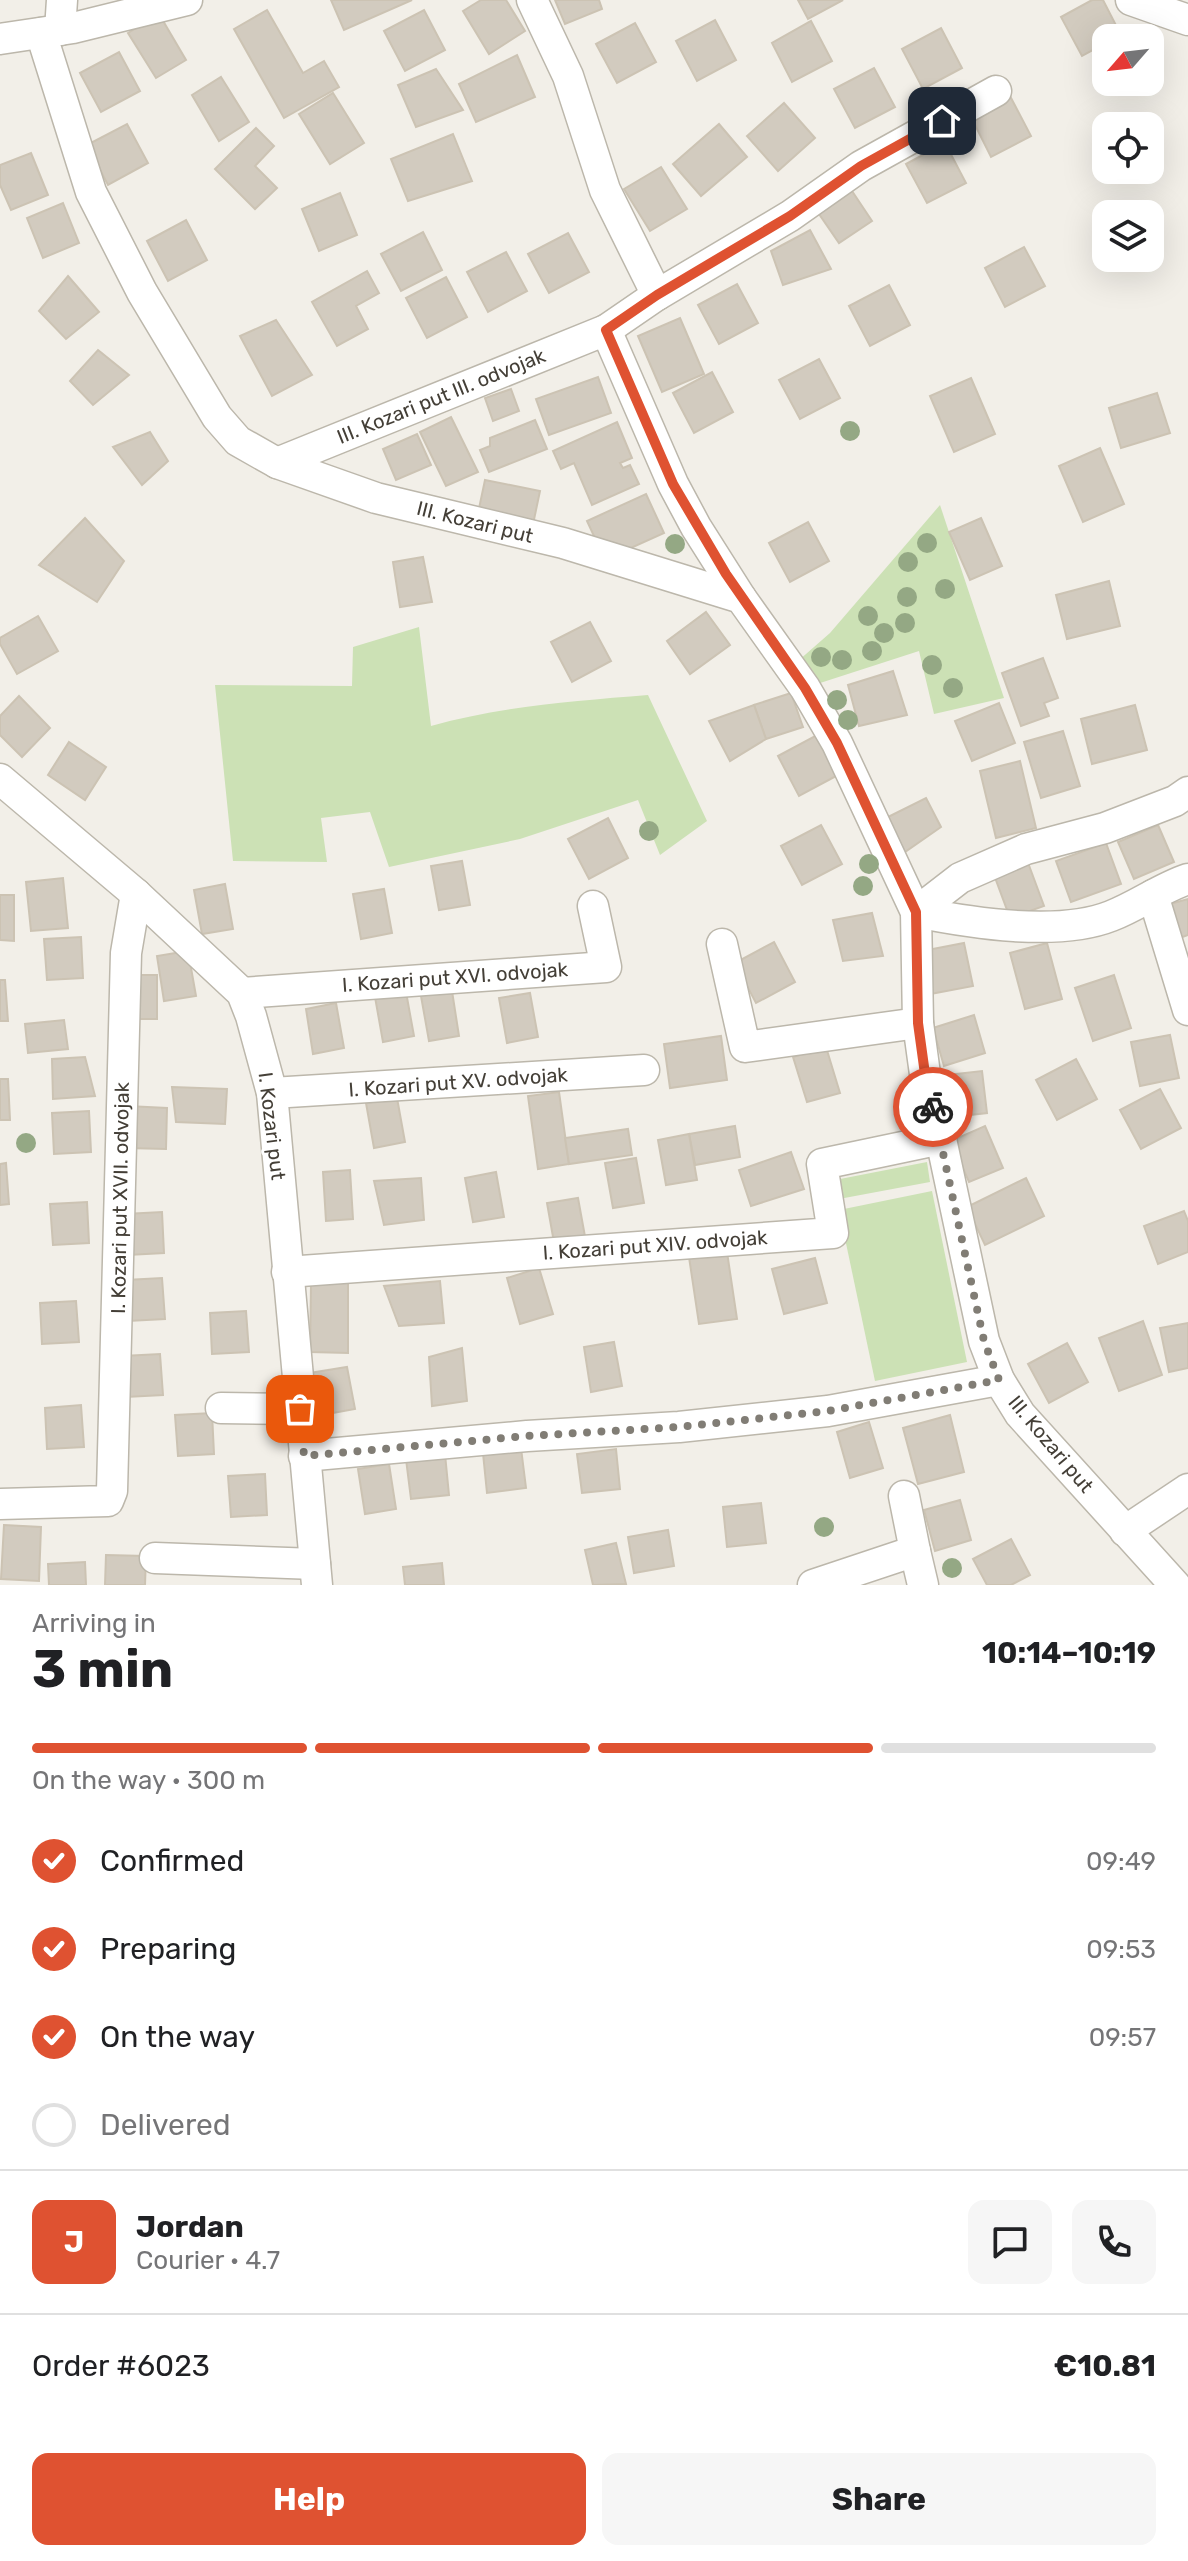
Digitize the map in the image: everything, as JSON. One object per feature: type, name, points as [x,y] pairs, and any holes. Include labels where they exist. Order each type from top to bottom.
[{"type":"street","points":[[50,32],[62,0]]},
{"type":"street","points":[[0,39],[50,32],[187,0]]},
{"type":"street","points":[[532,0],[568,76],[605,190],[657,295]]},
{"type":"street","points":[[1131,0],[1188,20]]},
{"type":"street","name":"III. Kozari put","points":[[50,32],[91,192],[142,292],[217,417],[238,441],[277,463],[376,498],[563,543],[741,598],[805,688],[837,743],[916,912],[918,1023],[925,1074],[984,1341],[999,1380],[1020,1414],[1175,1585]]},
{"type":"street","name":"III. Kozari put III. odvojak","points":[[277,463],[606,330],[657,295],[790,216],[861,166],[996,91]]},
{"type":"street","points":[[606,330],[673,484],[741,598]]},
{"type":"street","name":"I. Kozari put","points":[[0,779],[136,894],[242,993],[272,1093],[316,1575]]},
{"type":"street","points":[[916,912],[960,878],[1026,849],[1105,828],[1175,801],[1188,792]]},
{"type":"street","points":[[916,912],[991,924],[1078,926],[1111,916],[1188,879]]},
{"type":"street","name":"I. Kozari put XVII. odvojak","points":[[0,1504],[108,1501],[112,1491],[126,953],[136,894]]},
{"type":"street","points":[[1153,895],[1188,1010]]},
{"type":"street","name":"I. Kozari put XVI. odvojak","points":[[242,993],[606,967],[593,906]]},
{"type":"street","points":[[722,944],[745,1047],[918,1023]]},
{"type":"street","name":"I. Kozari put XV. odvojak","points":[[272,1093],[644,1070]]},
{"type":"street","name":"I. Kozari put XIV. odvojak","points":[[287,1272],[833,1233],[822,1164],[941,1139]]},
{"type":"street","points":[[304,1456],[527,1436],[679,1427],[828,1411],[999,1380]]},
{"type":"street","points":[[221,1408],[300,1409]]},
{"type":"street","points":[[1125,1531],[1188,1489]]},
{"type":"street","points":[[904,1496],[923,1585]]},
{"type":"street","points":[[813,1585],[915,1551]]},
{"type":"street","points":[[155,1558],[316,1575]]},
{"type":"green space","points":[[940,505],[1004,698],[934,714],[919,651],[817,684],[798,661],[830,633]]},
{"type":"green space","points":[[419,627],[431,726],[512,709],[648,695],[707,821],[660,855],[638,800],[520,839],[389,867],[370,812],[321,818],[327,862],[233,861],[215,685],[352,686],[353,647]]},
{"type":"green space","points":[[927,1162],[930,1182],[839,1199],[835,1180]]},
{"type":"green space","points":[[932,1191],[967,1362],[875,1381],[839,1210]]},
{"type":"building","points":[[331,0],[412,0],[344,30]]},
{"type":"building","points":[[481,0],[506,0],[525,31],[489,54],[463,11]]},
{"type":"building","points":[[555,0],[599,0],[602,9],[565,24]]},
{"type":"building","points":[[798,0],[843,0],[808,19]]},
{"type":"building","points":[[1092,0],[1103,0],[1115,24],[1092,24],[1092,51],[1082,56],[1061,17]]},
{"type":"building","points":[[267,10],[303,73],[324,61],[339,87],[284,118],[234,29]]},
{"type":"building","points":[[424,10],[445,50],[405,71],[384,31]]},
{"type":"building","points":[[159,14],[186,60],[156,78],[128,33]]},
{"type":"building","points":[[715,20],[736,60],[697,81],[676,41]]},
{"type":"building","points":[[811,21],[832,61],[792,82],[772,43]]},
{"type":"building","points":[[635,23],[656,62],[617,83],[596,44]]},
{"type":"building","points":[[941,28],[962,68],[923,89],[902,49]]},
{"type":"building","points":[[119,52],[140,91],[101,112],[80,73]]},
{"type":"building","points":[[517,55],[535,97],[476,122],[459,84]]},
{"type":"building","points":[[874,68],[895,107],[855,128],[834,89]]},
{"type":"building","points":[[436,69],[463,110],[416,127],[398,85]]},
{"type":"building","points":[[221,77],[249,122],[219,141],[192,95]]},
{"type":"building","points":[[333,93],[364,143],[330,164],[299,114]]},
{"type":"building","points":[[1010,96],[1031,136],[991,157],[971,117]]},
{"type":"building","points":[[784,103],[815,138],[778,171],[747,136]]},
{"type":"building","points":[[127,124],[148,163],[108,185],[87,145]]},
{"type":"building","points":[[719,124],[747,157],[701,196],[673,164]]},
{"type":"building","points":[[256,128],[274,146],[255,166],[277,188],[255,209],[215,169]]},
{"type":"building","points":[[453,134],[472,181],[408,201],[391,159]]},
{"type":"building","points":[[945,143],[966,183],[927,203],[906,164]]},
{"type":"building","points":[[31,153],[48,195],[11,210],[0,185],[0,165]]},
{"type":"building","points":[[661,167],[687,209],[650,231],[624,189]]},
{"type":"building","points":[[852,191],[872,221],[839,243],[819,214]]},
{"type":"building","points":[[340,193],[357,235],[319,251],[302,209]]},
{"type":"building","points":[[63,203],[79,243],[43,258],[27,218]]},
{"type":"building","points":[[186,220],[207,260],[168,281],[147,241]]},
{"type":"building","points":[[810,230],[831,269],[783,285],[771,251]]},
{"type":"building","points":[[423,232],[442,270],[401,291],[381,254]]},
{"type":"building","points":[[568,233],[589,272],[549,293],[528,254]]},
{"type":"building","points":[[1024,247],[1045,286],[1005,307],[985,268]]},
{"type":"building","points":[[506,252],[527,291],[488,312],[467,272]]},
{"type":"building","points":[[367,271],[379,293],[356,306],[368,329],[337,346],[312,302]]},
{"type":"building","points":[[68,276],[99,312],[66,339],[39,311]]},
{"type":"building","points":[[446,277],[467,317],[427,338],[406,298]]},
{"type":"building","points":[[737,284],[758,323],[719,344],[698,305]]},
{"type":"building","points":[[889,285],[910,325],[870,346],[849,306]]},
{"type":"building","points":[[680,318],[704,374],[662,392],[638,336]]},
{"type":"building","points":[[276,320],[312,375],[272,396],[240,336]]},
{"type":"building","points":[[98,350],[129,375],[93,405],[70,381]]},
{"type":"building","points":[[819,359],[840,398],[800,419],[779,380]]},
{"type":"building","points":[[712,372],[733,412],[694,433],[673,393]]},
{"type":"building","points":[[598,377],[611,413],[549,435],[536,399]]},
{"type":"building","points":[[971,378],[995,434],[954,452],[930,396]]},
{"type":"building","points":[[511,389],[519,411],[493,421],[485,398]]},
{"type":"building","points":[[1157,393],[1170,433],[1121,448],[1109,408]]},
{"type":"building","points":[[451,417],[478,472],[446,486],[420,432]]},
{"type":"building","points":[[535,420],[547,449],[489,472],[480,450],[490,446],[490,438]]},
{"type":"building","points":[[617,422],[632,458],[620,463],[623,468],[630,465],[639,484],[592,505],[574,463],[561,469],[553,451]]},
{"type":"building","points":[[150,432],[168,461],[142,485],[113,447]]},
{"type":"building","points":[[417,434],[431,465],[396,480],[383,449]]},
{"type":"building","points":[[1100,448],[1124,504],[1083,522],[1059,466]]},
{"type":"building","points":[[485,480],[540,491],[532,529],[477,518]]},
{"type":"building","points":[[646,494],[664,533],[622,552],[599,547],[587,521]]},
{"type":"building","points":[[85,518],[124,561],[97,602],[39,565]]},
{"type":"building","points":[[981,518],[1002,566],[970,580],[949,532]]},
{"type":"building","points":[[808,522],[829,561],[790,582],[769,543]]},
{"type":"building","points":[[423,557],[432,602],[400,607],[393,562]]},
{"type":"building","points":[[1109,581],[1120,626],[1067,639],[1056,595]]},
{"type":"building","points":[[706,612],[730,645],[690,674],[667,641]]},
{"type":"building","points":[[38,616],[58,651],[17,674],[0,644],[0,638]]},
{"type":"building","points":[[590,622],[611,661],[572,682],[551,642]]},
{"type":"building","points":[[1043,658],[1058,698],[1044,703],[1049,716],[1021,726],[1002,673]]},
{"type":"building","points":[[893,671],[907,715],[859,726],[848,685]]},
{"type":"building","points":[[791,693],[803,727],[766,739],[754,705]]},
{"type":"building","points":[[19,696],[50,728],[22,757],[0,735],[0,716]]},
{"type":"building","points":[[999,703],[1015,743],[972,761],[955,721]]},
{"type":"building","points":[[754,705],[766,739],[730,761],[709,721]]},
{"type":"building","points":[[1135,705],[1147,750],[1092,764],[1081,719]]},
{"type":"building","points":[[1063,731],[1080,786],[1041,798],[1024,742]]},
{"type":"building","points":[[817,735],[838,775],[799,796],[778,756]]},
{"type":"building","points":[[69,742],[106,767],[85,800],[48,775]]},
{"type":"building","points":[[1020,761],[1036,828],[996,838],[980,771]]},
{"type":"building","points":[[926,798],[941,827],[905,852],[886,818]]},
{"type":"building","points":[[608,818],[628,858],[589,879],[568,839]]},
{"type":"building","points":[[821,825],[842,864],[802,885],[781,846]]},
{"type":"building","points":[[1158,825],[1174,862],[1134,879],[1118,842]]},
{"type":"building","points":[[1106,843],[1121,884],[1071,902],[1056,861]]},
{"type":"building","points":[[1027,860],[1044,906],[1010,918],[993,872]]},
{"type":"building","points":[[462,861],[470,905],[439,910],[431,866]]},
{"type":"building","points":[[63,878],[68,928],[31,931],[26,882]]},
{"type":"building","points":[[225,884],[233,929],[202,934],[194,890]]},
{"type":"building","points":[[384,889],[392,933],[361,939],[353,894]]},
{"type":"building","points":[[0,895],[14,895],[14,941],[0,940]]},
{"type":"building","points":[[1188,899],[1188,935],[1180,938],[1170,904]]},
{"type":"building","points":[[872,913],[883,956],[843,961],[833,920]]},
{"type":"building","points":[[81,937],[83,978],[47,980],[44,939]]},
{"type":"building","points":[[774,942],[795,982],[756,1003],[735,963]]},
{"type":"building","points":[[964,943],[973,986],[925,995],[917,952]]},
{"type":"building","points":[[1047,943],[1062,999],[1025,1009],[1010,953]]},
{"type":"building","points":[[188,951],[196,996],[164,1001],[157,956]]},
{"type":"building","points":[[131,975],[157,975],[157,1019],[131,1019]]},
{"type":"building","points":[[1114,975],[1131,1028],[1093,1041],[1075,988]]},
{"type":"building","points":[[0,980],[5,980],[8,1021],[0,1021]]},
{"type":"building","points":[[452,991],[459,1036],[429,1041],[421,996]]},
{"type":"building","points":[[406,992],[414,1036],[383,1042],[375,997]]},
{"type":"building","points":[[530,993],[538,1037],[507,1043],[499,998]]},
{"type":"building","points":[[336,1003],[344,1048],[313,1054],[306,1009]]},
{"type":"building","points":[[974,1015],[985,1053],[944,1066],[933,1028]]},
{"type":"building","points":[[64,1020],[68,1049],[28,1053],[25,1024]]},
{"type":"building","points":[[1170,1035],[1179,1078],[1140,1086],[1131,1042]]},
{"type":"building","points":[[721,1036],[727,1080],[670,1088],[664,1044]]},
{"type":"building","points":[[826,1047],[840,1093],[807,1102],[793,1057]]},
{"type":"building","points":[[85,1057],[95,1096],[53,1099],[52,1059]]},
{"type":"building","points":[[1076,1059],[1097,1099],[1057,1120],[1036,1080]]},
{"type":"building","points":[[982,1071],[987,1113],[944,1118],[939,1076]]},
{"type":"building","points":[[0,1079],[8,1079],[10,1120],[0,1120]]},
{"type":"building","points":[[172,1087],[227,1089],[225,1124],[176,1122]]},
{"type":"building","points":[[1160,1089],[1181,1128],[1141,1149],[1120,1110]]},
{"type":"building","points":[[559,1092],[569,1164],[538,1169],[528,1096]]},
{"type":"building","points":[[397,1098],[405,1142],[374,1148],[366,1103]]},
{"type":"building","points":[[127,1106],[167,1108],[166,1149],[126,1148]]},
{"type":"building","points":[[89,1111],[91,1152],[54,1154],[52,1113]]},
{"type":"building","points":[[735,1126],[740,1157],[695,1165],[689,1134]]},
{"type":"building","points":[[985,1126],[1003,1168],[969,1182],[951,1141]]},
{"type":"building","points":[[628,1129],[632,1155],[569,1164],[565,1138]]},
{"type":"building","points":[[689,1134],[697,1180],[666,1185],[658,1140]]},
{"type":"building","points":[[791,1152],[804,1189],[751,1206],[739,1170]]},
{"type":"building","points":[[636,1158],[644,1203],[613,1208],[605,1163]]},
{"type":"building","points":[[6,1163],[9,1204],[0,1205],[0,1164]]},
{"type":"building","points":[[350,1170],[353,1219],[326,1221],[323,1172]]},
{"type":"building","points":[[496,1172],[504,1217],[473,1222],[465,1178]]},
{"type":"building","points":[[421,1178],[424,1220],[384,1225],[374,1181]]},
{"type":"building","points":[[1026,1178],[1044,1216],[985,1245],[967,1207]]},
{"type":"building","points":[[578,1198],[586,1242],[555,1248],[547,1203]]},
{"type":"building","points":[[87,1202],[89,1243],[53,1245],[50,1204]]},
{"type":"building","points":[[1184,1211],[1188,1221],[1188,1252],[1158,1264],[1144,1226]]},
{"type":"building","points":[[162,1212],[164,1253],[128,1255],[125,1214]]},
{"type":"building","points":[[727,1252],[737,1319],[699,1324],[689,1257]]},
{"type":"building","points":[[815,1258],[827,1303],[784,1314],[772,1269]]},
{"type":"building","points":[[539,1268],[553,1314],[520,1324],[507,1278]]},
{"type":"building","points":[[162,1278],[165,1319],[128,1321],[126,1280]]},
{"type":"building","points":[[348,1281],[348,1353],[310,1352],[311,1285]]},
{"type":"building","points":[[440,1281],[444,1323],[399,1326],[384,1286]]},
{"type":"building","points":[[76,1301],[79,1342],[42,1344],[40,1303]]},
{"type":"building","points":[[246,1311],[249,1352],[212,1354],[210,1313]]},
{"type":"building","points":[[1143,1321],[1162,1375],[1119,1391],[1099,1338]]},
{"type":"building","points":[[1188,1323],[1188,1368],[1169,1372],[1160,1328]]},
{"type":"building","points":[[614,1342],[622,1386],[591,1392],[584,1347]]},
{"type":"building","points":[[1067,1343],[1088,1382],[1049,1403],[1028,1364]]},
{"type":"building","points":[[462,1348],[467,1401],[432,1406],[429,1357]]},
{"type":"building","points":[[160,1354],[163,1395],[126,1397],[123,1356]]},
{"type":"building","points":[[347,1367],[355,1409],[316,1416],[309,1373]]},
{"type":"building","points":[[81,1405],[84,1447],[47,1449],[45,1408]]},
{"type":"building","points":[[212,1413],[214,1454],[178,1456],[175,1415]]},
{"type":"building","points":[[950,1415],[964,1472],[918,1484],[903,1428]]},
{"type":"building","points":[[869,1422],[883,1468],[850,1478],[837,1432]]},
{"type":"building","points":[[521,1448],[526,1488],[487,1493],[483,1453]]},
{"type":"building","points":[[616,1449],[620,1489],[582,1493],[577,1454]]},
{"type":"building","points":[[445,1454],[449,1495],[411,1499],[406,1459]]},
{"type":"building","points":[[389,1464],[396,1509],[365,1514],[358,1469]]},
{"type":"building","points":[[265,1474],[267,1515],[231,1517],[228,1476]]},
{"type":"building","points":[[960,1500],[971,1540],[935,1551],[924,1510]]},
{"type":"building","points":[[761,1503],[766,1543],[727,1547],[723,1507]]},
{"type":"building","points":[[4,1525],[41,1527],[39,1581],[1,1579]]},
{"type":"building","points":[[668,1530],[674,1566],[634,1573],[628,1537]]},
{"type":"building","points":[[1011,1539],[1030,1575],[1011,1585],[987,1585],[973,1559]]},
{"type":"building","points":[[616,1543],[626,1584],[593,1585],[585,1550]]},
{"type":"building","points":[[106,1555],[146,1556],[145,1585],[105,1585]]},
{"type":"building","points":[[85,1562],[86,1585],[49,1585],[48,1564]]},
{"type":"building","points":[[442,1563],[444,1585],[405,1585],[403,1567]]},
{"type":"way so far","points":[[300,1409],[304,1456],[527,1436],[679,1427],[828,1411],[999,1380],[984,1341],[933,1107]]},
{"type":"route","points":[[933,1107],[918,1023],[916,912],[837,743],[805,688],[741,598],[696,527],[673,484],[606,330],[657,295],[790,216],[861,166],[942,121]]}]
